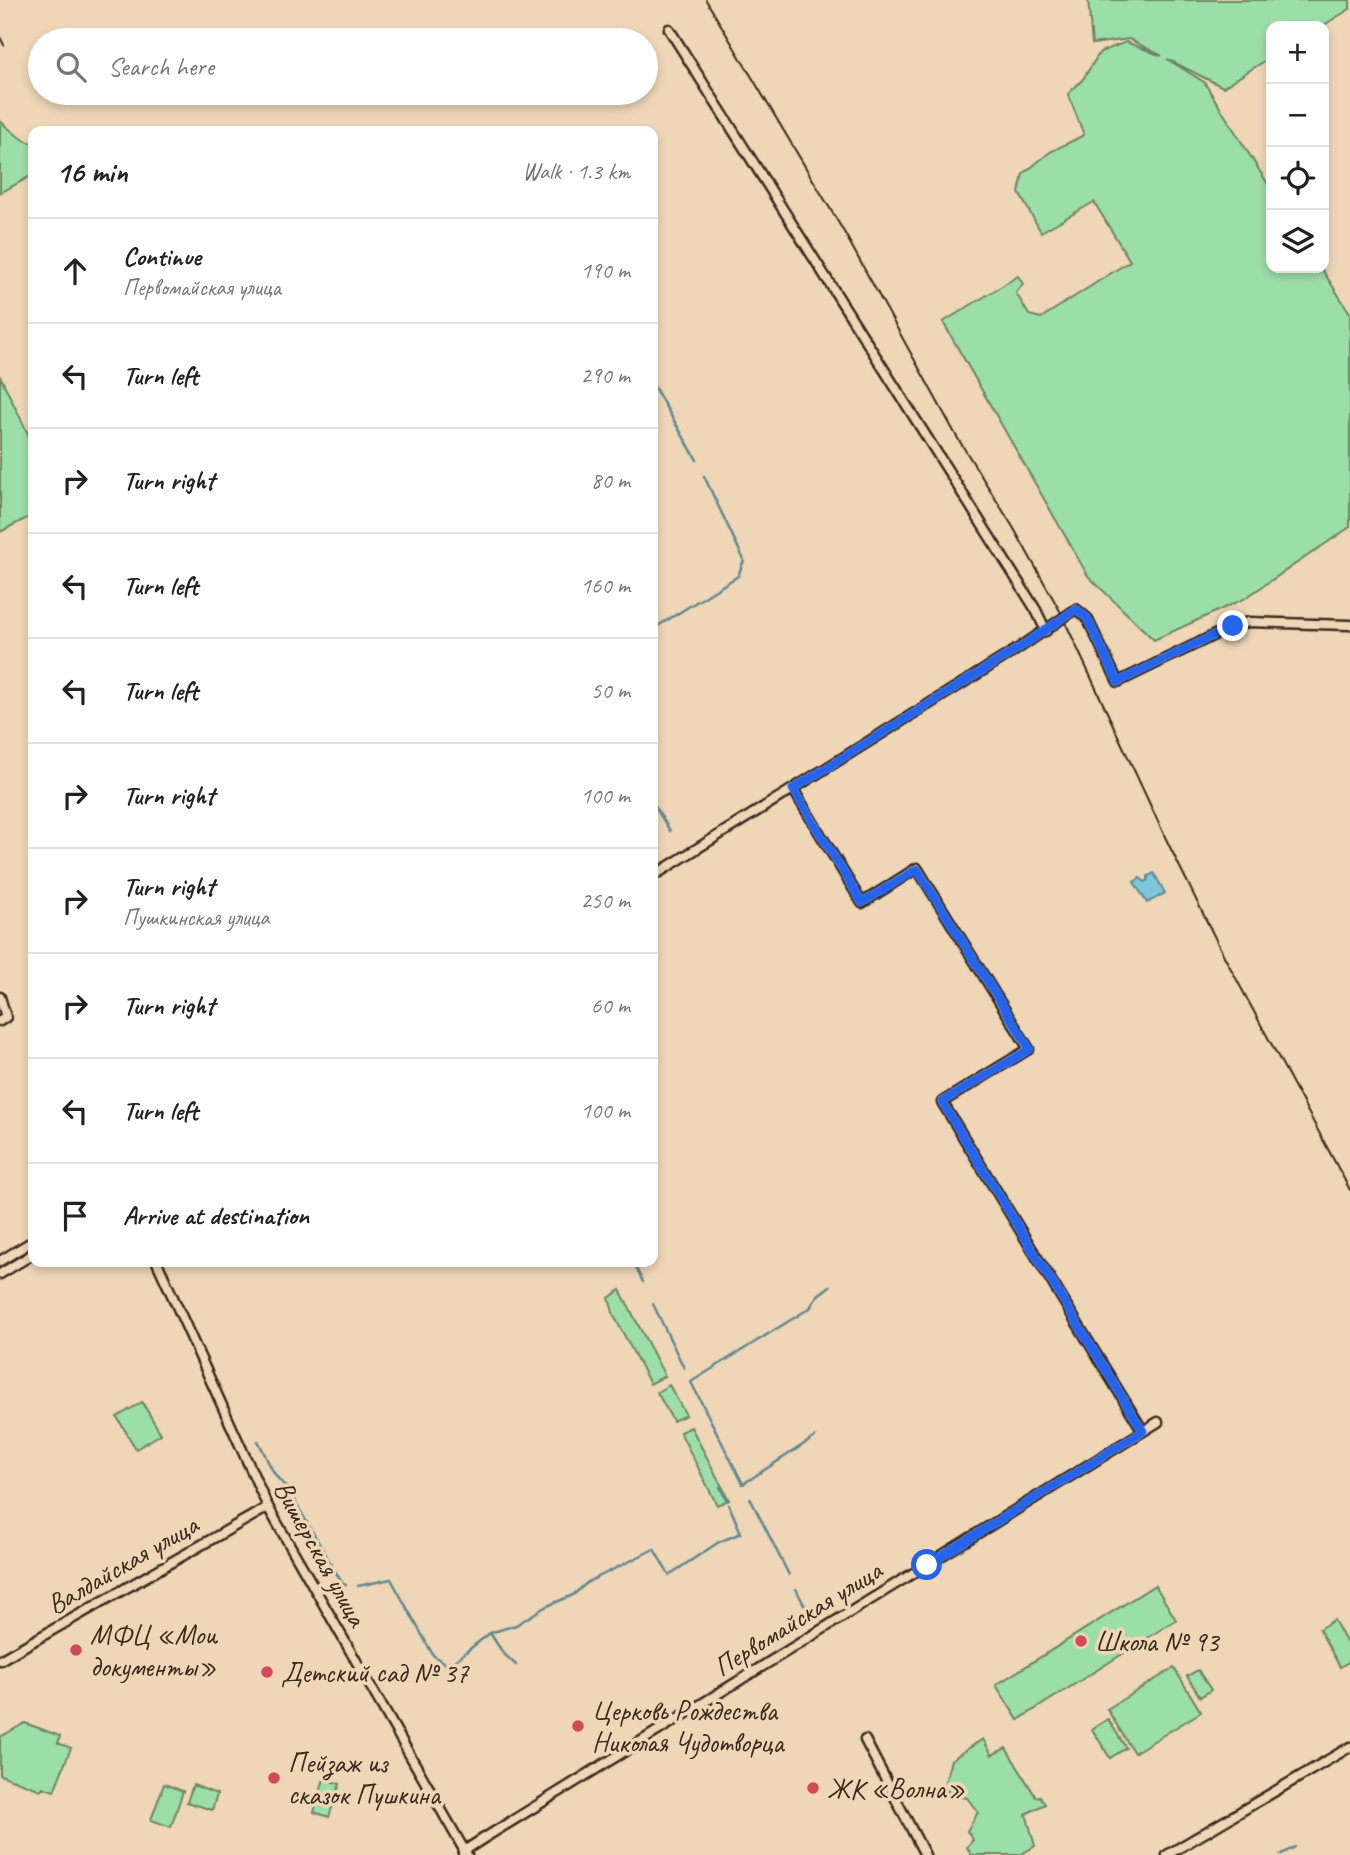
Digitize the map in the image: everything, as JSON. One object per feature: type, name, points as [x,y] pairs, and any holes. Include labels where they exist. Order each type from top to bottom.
[{"type":"street","points":[[669,29],[1036,610],[1046,631]]},
{"type":"street","points":[[658,873],[1046,631],[1076,609],[1087,618],[1118,682],[1233,626],[1249,622],[1350,625]]},
{"type":"street","points":[[793,789],[862,903],[917,869],[1030,1049],[942,1102],[1143,1431]]},
{"type":"street","points":[[0,997],[6,1017],[0,1021]]},
{"type":"street","points":[[0,1261],[28,1244]]},
{"type":"street","points":[[0,1274],[28,1257]]},
{"type":"street","name":"Вишерская улица","points":[[159,1267],[268,1507],[465,1854]]},
{"type":"street","name":"Первомайская улица","points":[[465,1854],[1158,1422]]},
{"type":"street","name":"Валдайская улица","points":[[0,1660],[268,1507]]},
{"type":"street","points":[[865,1740],[925,1855]]},
{"type":"street","points":[[1167,1855],[1350,1747]]},
{"type":"green space","points":[[1088,0],[1350,0],[1350,9],[1329,22],[1266,21],[1266,60],[1223,87],[1167,59],[1204,82],[1266,181],[1266,273],[1324,273],[1350,313],[1350,527],[1244,599],[1154,640],[1088,576],[943,322],[1018,276],[1023,284],[1016,293],[1029,315],[1041,318],[1130,261],[1094,202],[1041,232],[1019,193],[1023,174],[1050,152],[1084,135],[1068,94],[1083,79],[1100,52],[1126,42],[1162,56],[1129,39],[1092,44]]},
{"type":"green space","points":[[0,121],[28,142],[28,178],[0,193]]},
{"type":"green space","points":[[0,376],[28,434],[28,518],[0,532]]},
{"type":"green space","points":[[620,1290],[665,1376],[650,1384],[614,1316],[609,1298]]},
{"type":"green space","points":[[669,1385],[686,1415],[673,1421],[657,1392]]},
{"type":"green space","points":[[142,1402],[161,1434],[136,1449],[117,1417]]},
{"type":"green space","points":[[691,1427],[729,1500],[717,1505],[680,1432]]},
{"type":"green space","points":[[1155,1585],[1176,1620],[1018,1720],[996,1685]]},
{"type":"green space","points":[[1334,1620],[1350,1649],[1350,1661],[1340,1667],[1319,1629]]},
{"type":"green space","points":[[1174,1668],[1201,1712],[1134,1753],[1107,1709]]},
{"type":"green space","points":[[1198,1670],[1211,1690],[1200,1697],[1187,1676]]},
{"type":"green space","points":[[1108,1719],[1126,1748],[1110,1758],[1092,1729]]},
{"type":"green space","points":[[25,1723],[60,1736],[58,1743],[71,1748],[54,1791],[43,1787],[41,1790],[0,1775],[0,1737]]},
{"type":"green space","points":[[983,1739],[992,1755],[1006,1748],[1036,1797],[1040,1796],[1045,1804],[1026,1814],[1035,1846],[1020,1855],[971,1855],[967,1847],[973,1840],[967,1831],[978,1812],[967,1798],[951,1795],[944,1786],[951,1760]]},
{"type":"green space","points":[[324,1779],[340,1784],[329,1817],[314,1812]]},
{"type":"green space","points":[[164,1784],[183,1791],[171,1827],[151,1820]]},
{"type":"green space","points":[[193,1785],[217,1794],[212,1810],[187,1802]]},
{"type":"water","points":[[1154,873],[1165,893],[1147,903],[1134,882],[1140,878],[1145,882],[1148,876]]},
{"type":"waterway","points":[[658,394],[697,460]]},
{"type":"waterway","points":[[658,626],[738,576],[744,560],[704,476]]},
{"type":"waterway","points":[[658,811],[670,831]]},
{"type":"waterway","points":[[636,1267],[643,1282]]},
{"type":"waterway","points":[[815,1437],[743,1484],[691,1382],[810,1308],[817,1296],[830,1286]]},
{"type":"waterway","points":[[653,1304],[684,1368]]},
{"type":"waterway","points":[[258,1441],[274,1472],[288,1488]]},
{"type":"waterway","points":[[720,1487],[727,1501]]},
{"type":"waterway","points":[[750,1498],[789,1575]]},
{"type":"waterway","points":[[294,1500],[342,1583],[346,1585]]},
{"type":"waterway","points":[[358,1586],[391,1579],[433,1655],[448,1666],[490,1633],[516,1625],[545,1607],[573,1595],[588,1582],[654,1549],[669,1575],[719,1542],[741,1533],[729,1505]]},
{"type":"waterway","points":[[796,1589],[810,1616]]},
{"type":"waterway","points":[[490,1633],[503,1653],[516,1665]]},
{"type":"waterway","points":[[1280,1855],[1295,1847]]},
{"type":"tram line","points":[[706,0],[844,232],[957,437],[1013,527],[1060,611],[1167,841],[1224,956],[1350,1190]]},
{"type":"tram line","points":[[0,37],[4,45]]},
{"type":"place","name":"Школа № 93","points":[[1081,1641]]},
{"type":"place","name":"МФЦ «Мои документы»","points":[[76,1650]]},
{"type":"place","name":"Детский сад № 37","points":[[267,1672]]},
{"type":"place","name":"Церковь Рождества Николая Чудотворца","points":[[578,1726]]},
{"type":"place","name":"Пейзаж из сказок Пушкина","points":[[274,1778]]},
{"type":"place","name":"ЖК «Волна»","points":[[813,1788]]},
{"type":"route","points":[[927,1565],[1143,1431],[942,1102],[1030,1049],[917,869],[862,903],[793,789],[1046,631],[1076,609],[1087,618],[1118,682],[1233,626]]}]
